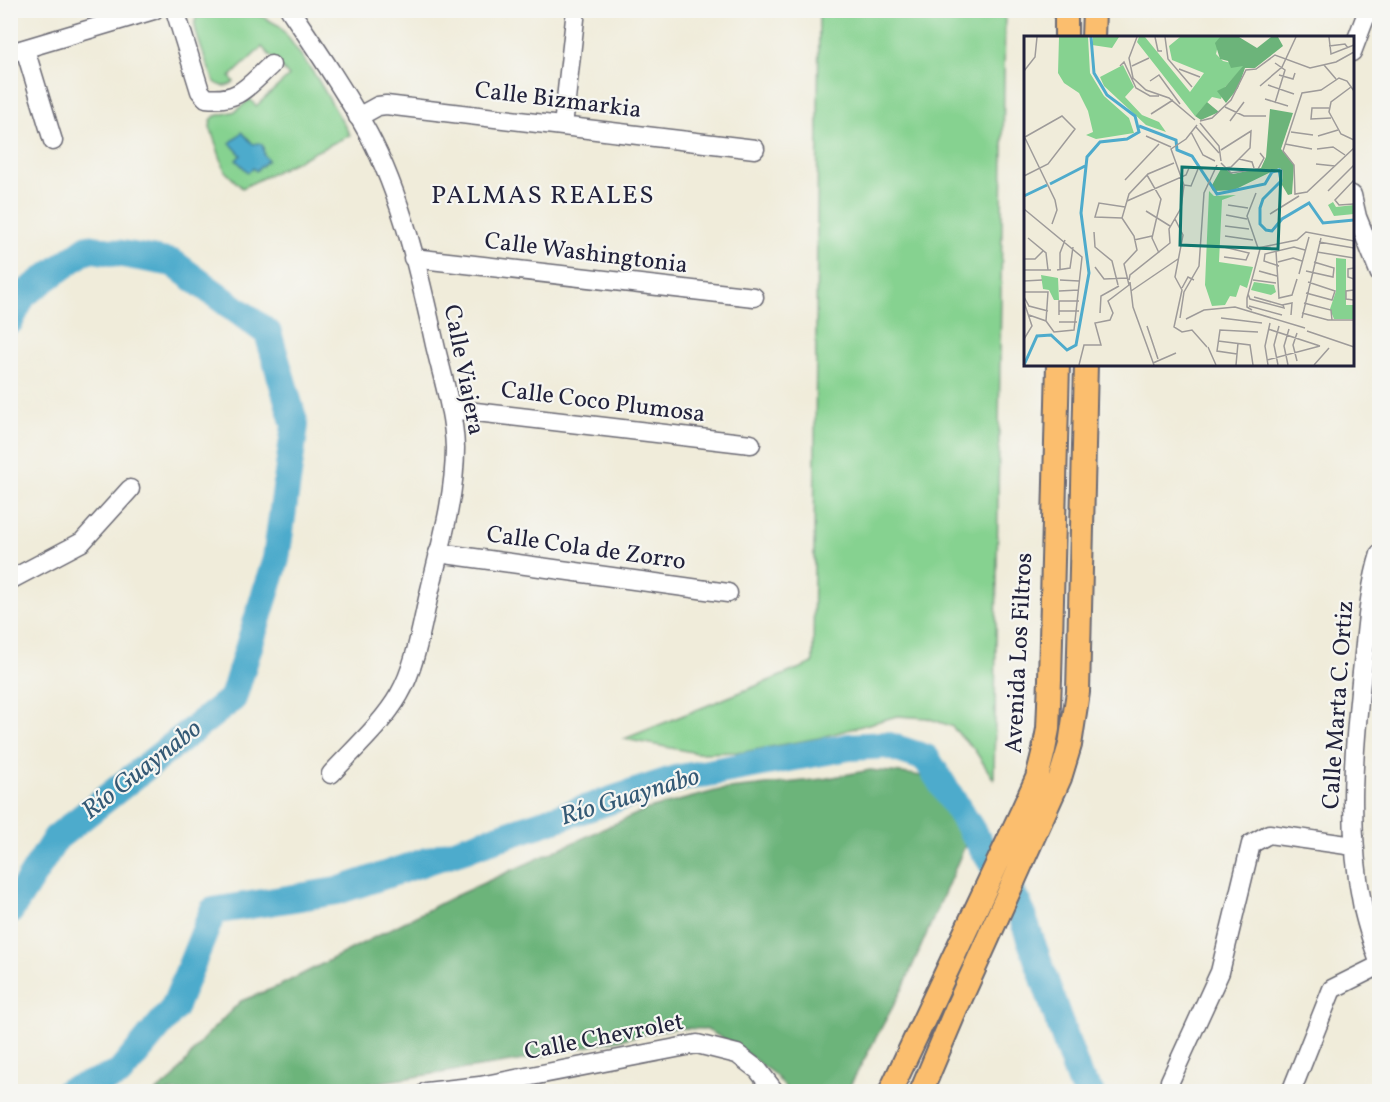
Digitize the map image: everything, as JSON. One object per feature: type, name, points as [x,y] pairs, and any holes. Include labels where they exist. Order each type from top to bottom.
[{"type":"main road","points":[[1066,10],[1066,36]]},
{"type":"main road","points":[[1093,36],[1094,10]]},
{"type":"main road","name":"Avenida Los Filtros","points":[[890,1092],[1023,809],[1041,763],[1048,729],[1058,366]]},
{"type":"main road","points":[[921,1092],[1060,778],[1070,744],[1078,692],[1086,366]]},
{"type":"street","points":[[53,141],[18,51],[154,10]]},
{"type":"street","points":[[175,10],[200,91],[206,98],[226,99],[237,95],[271,65]]},
{"type":"street","name":"Calle Viajera","points":[[290,10],[368,134],[388,180],[429,318],[450,409],[455,447],[447,519],[418,638],[403,687],[388,710],[331,774]]},
{"type":"street","points":[[563,126],[576,10]]},
{"type":"street","points":[[1354,49],[1368,10]]},
{"type":"street","name":"Calle Bizmarkia","points":[[358,117],[378,106],[386,105],[754,149]]},
{"type":"street","points":[[1354,200],[1357,217],[1380,274]]},
{"type":"street","name":"Calle Washingtonia","points":[[413,258],[754,297]]},
{"type":"street","name":"Calle Coco Plumosa","points":[[450,409],[751,444]]},
{"type":"street","points":[[10,580],[82,542],[130,489]]},
{"type":"street","name":"Calle Cola de Zorro","points":[[438,554],[728,593]]},
{"type":"street","name":"Calle Marta C. Ortiz","points":[[1379,965],[1363,909],[1354,846],[1354,754],[1372,586],[1380,554]]},
{"type":"street","points":[[1170,1082],[1220,972],[1251,844],[1269,834],[1354,846]]},
{"type":"street","points":[[1291,1092],[1332,989],[1379,965]]},
{"type":"street","name":"Calle Chevrolet","points":[[426,1092],[479,1089],[697,1044],[737,1054],[758,1070],[775,1092]]},
{"type":"green space","points":[[211,11],[243,11],[259,15],[280,26],[317,78],[350,135],[242,188],[225,171],[210,127],[211,120],[215,116],[236,111],[250,99],[256,106],[289,76],[262,47],[230,77],[234,82],[224,86],[215,82],[202,51],[195,26],[199,15]]},
{"type":"green space","points":[[819,11],[1005,11],[994,780],[974,749],[951,726],[927,718],[897,716],[819,738],[743,752],[697,753],[624,739],[813,663]]},
{"type":"green space","points":[[870,770],[922,776],[940,784],[954,801],[970,834],[903,988],[847,1091],[788,1091],[775,1075],[732,1043],[705,1029],[675,1028],[518,1061],[323,1091],[155,1092],[173,1079],[202,1040],[241,1001],[279,986],[455,896],[645,810],[719,790],[823,779]]},
{"type":"water","points":[[242,132],[253,144],[259,143],[263,146],[264,155],[268,160],[256,171],[253,168],[248,172],[236,160],[241,155],[230,143]]},
{"type":"waterway","name":"Río Guaynabo","points":[[10,321],[23,295],[88,248],[173,263],[268,333],[295,425],[276,559],[233,698],[56,838],[10,911]]},
{"type":"waterway","name":"Río Guaynabo","points":[[68,1092],[119,1074],[174,1008],[213,911],[337,891],[675,779],[849,747],[886,745],[926,758],[1018,904],[1080,1081],[1090,1092]]},
{"type":"district","name":"PALMAS REALES","points":[[543,196]]}]
